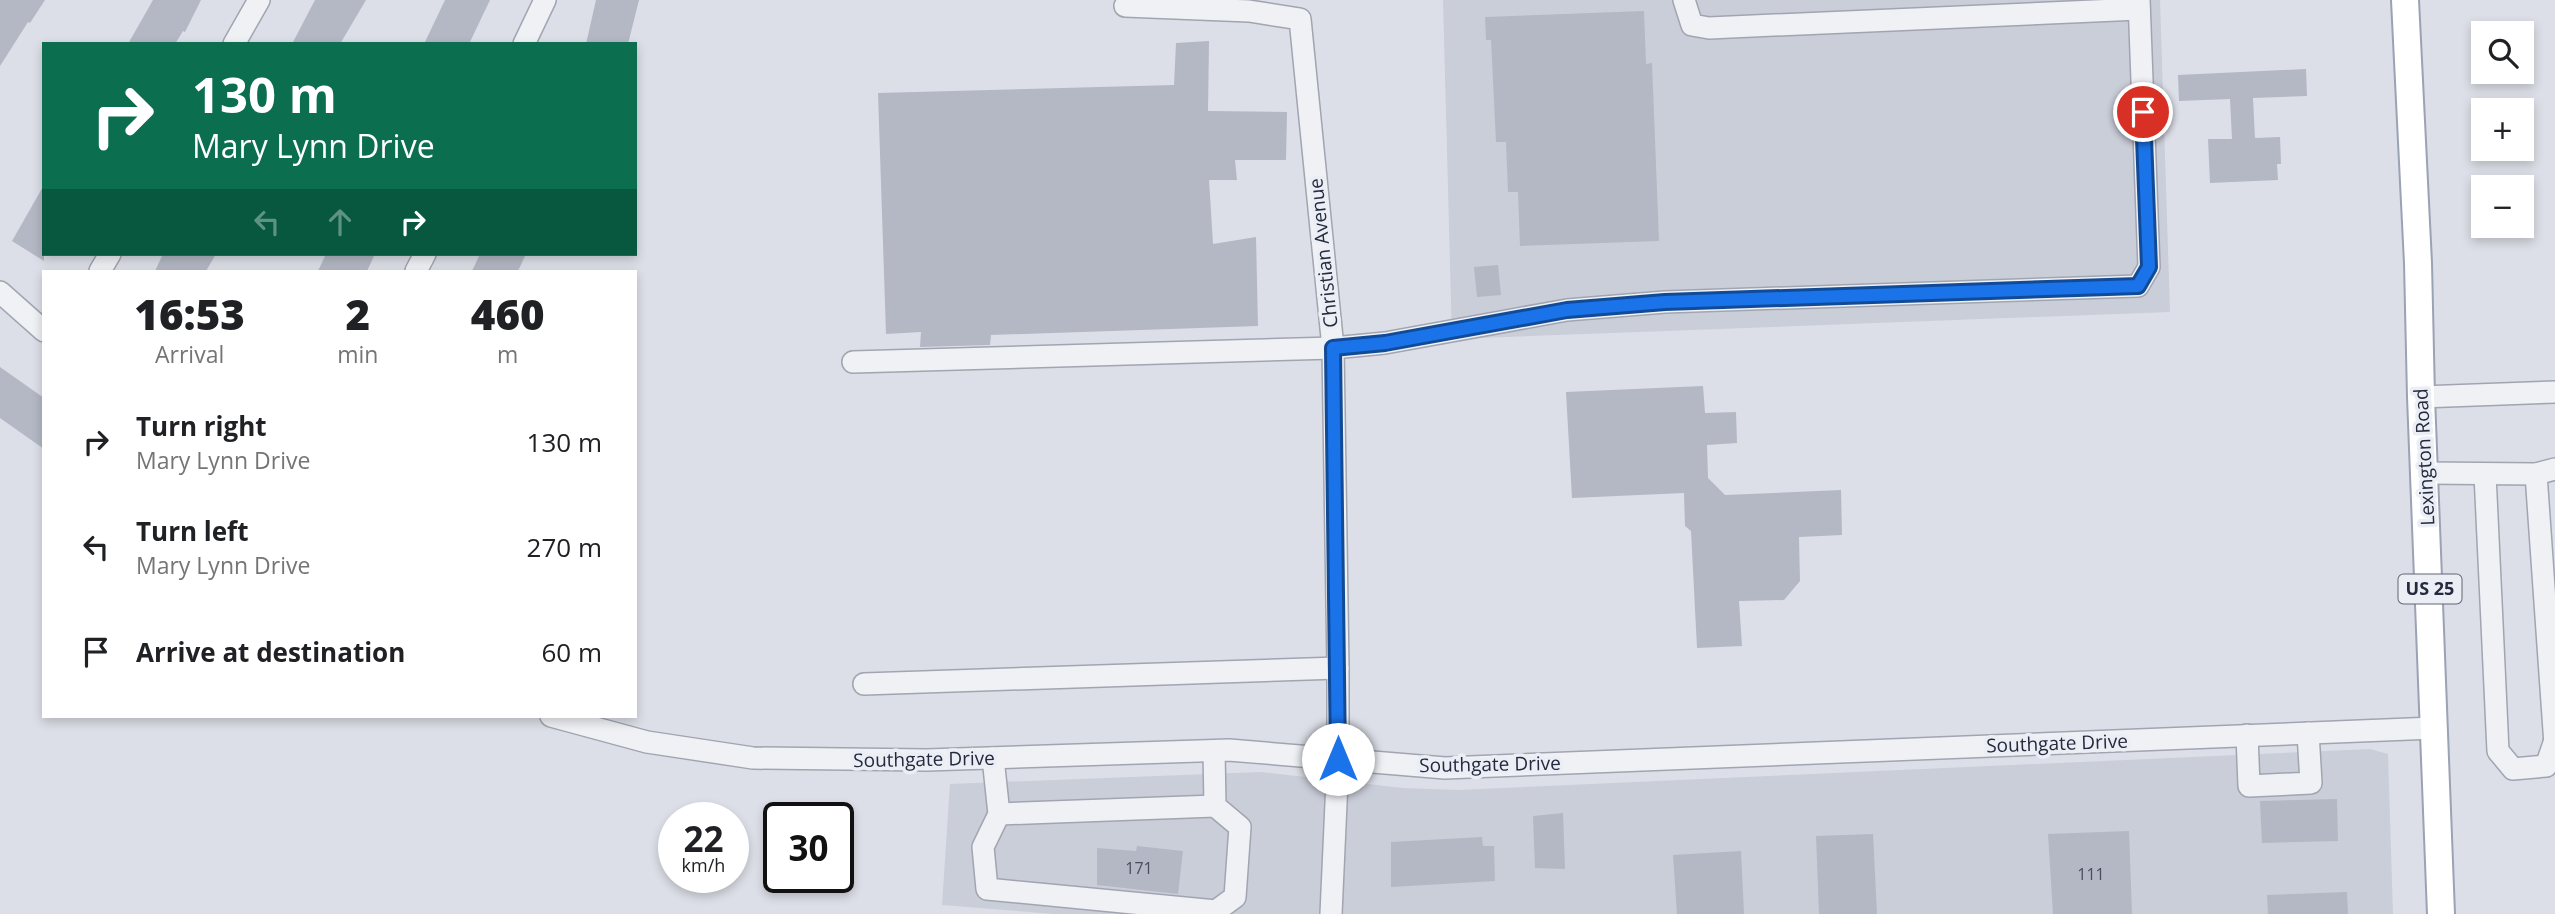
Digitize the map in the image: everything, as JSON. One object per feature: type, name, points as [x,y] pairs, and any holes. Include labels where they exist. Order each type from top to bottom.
[{"type":"main road","name":"Lexington Road","points":[[2405,0],[2426,473],[2441,914]]},
{"type":"street","points":[[235,42],[259,0]]},
{"type":"street","points":[[525,42],[545,0]]},
{"type":"street","points":[[853,362],[1333,348],[1385,343],[1567,310],[1665,302],[2138,286],[2149,267],[2139,4],[1709,28],[1692,25],[1684,0]]},
{"type":"street","name":"Christian Avenue","points":[[1125,6],[1249,11],[1300,19],[1333,348],[1338,759],[1331,914]]},
{"type":"street","points":[[0,292],[42,329]]},
{"type":"street","points":[[2421,397],[2555,392]]},
{"type":"street","points":[[2426,473],[2545,471],[2545,588],[2554,744],[2546,765],[2513,769],[2498,751],[2485,474]]},
{"type":"street","points":[[864,684],[1338,668]]},
{"type":"street","name":"Southgate Drive","points":[[558,718],[647,742],[753,758],[927,760],[1214,751],[1446,768],[2434,727]]},
{"type":"street","points":[[2247,735],[2249,786],[2311,783],[2308,733]]},
{"type":"street","points":[[1214,751],[1215,806]]},
{"type":"street","points":[[993,758],[999,814],[983,847],[987,889],[1216,911],[1235,897],[1240,827],[1215,806],[999,814]]},
{"type":"shaded area","points":[[1443,0],[2160,0],[2170,312],[1452,339]]},
{"type":"shaded area","points":[[2370,749],[2388,754],[2393,914],[1054,914],[942,905],[950,784],[1260,772],[1403,788],[1458,790]]},
{"type":"building","points":[[0,0],[45,0],[0,66]]},
{"type":"building","points":[[153,0],[201,0],[185,32],[183,31],[176,42],[129,42]]},
{"type":"building","points":[[315,0],[366,0],[341,42],[293,42]]},
{"type":"building","points":[[445,0],[490,0],[470,42],[425,42]]},
{"type":"building","points":[[596,0],[639,0],[628,42],[586,42]]},
{"type":"building","points":[[1644,11],[1646,64],[1652,63],[1659,241],[1520,246],[1518,192],[1508,192],[1506,142],[1496,142],[1491,40],[1486,40],[1485,17]]},
{"type":"building","points":[[1209,41],[1208,111],[1287,112],[1286,160],[1235,160],[1237,180],[1209,180],[1213,244],[1256,237],[1258,326],[991,335],[990,345],[920,347],[921,332],[886,334],[878,93],[1174,85],[1176,43]]},
{"type":"building","points":[[2306,69],[2307,96],[2253,98],[2255,138],[2280,137],[2281,164],[2277,164],[2278,180],[2210,183],[2208,139],[2232,139],[2230,99],[2179,101],[2178,75]]},
{"type":"building","points":[[42,188],[44,261],[12,241]]},
{"type":"building","points":[[162,256],[215,256],[207,270],[155,270]]},
{"type":"building","points":[[325,256],[374,256],[367,270],[318,270]]},
{"type":"building","points":[[479,256],[525,256],[518,270],[472,270]]},
{"type":"building","points":[[1498,265],[1501,295],[1477,297],[1474,267]]},
{"type":"building","points":[[0,367],[42,397],[42,448],[0,418]]},
{"type":"building","points":[[1703,386],[1705,413],[1736,412],[1737,443],[1707,445],[1708,478],[1725,495],[1841,490],[1842,535],[1799,537],[1800,581],[1784,600],[1739,601],[1742,646],[1697,648],[1691,531],[1685,526],[1684,493],[1572,498],[1566,392]]},
{"type":"building","points":[[2337,799],[2338,841],[2262,843],[2260,801]]},
{"type":"building","points":[[1563,813],[1565,869],[1535,868],[1533,816]]},
{"type":"building","points":[[2129,831],[2132,914],[2053,914],[2048,834]]},
{"type":"building","points":[[1873,834],[1877,914],[1819,914],[1816,836]]},
{"type":"building","points":[[1482,837],[1483,846],[1494,846],[1495,881],[1391,887],[1391,842]]},
{"type":"building","points":[[1137,846],[1183,851],[1178,894],[1097,885],[1097,848],[1136,851]]},
{"type":"building","points":[[1741,851],[1744,914],[1677,914],[1673,855]]},
{"type":"building","points":[[2347,892],[2348,914],[2268,914],[2267,895]]},
{"type":"route","points":[[1338,759],[1333,348],[1385,343],[1567,310],[1665,302],[2138,286],[2149,267],[2143,112]]}]
